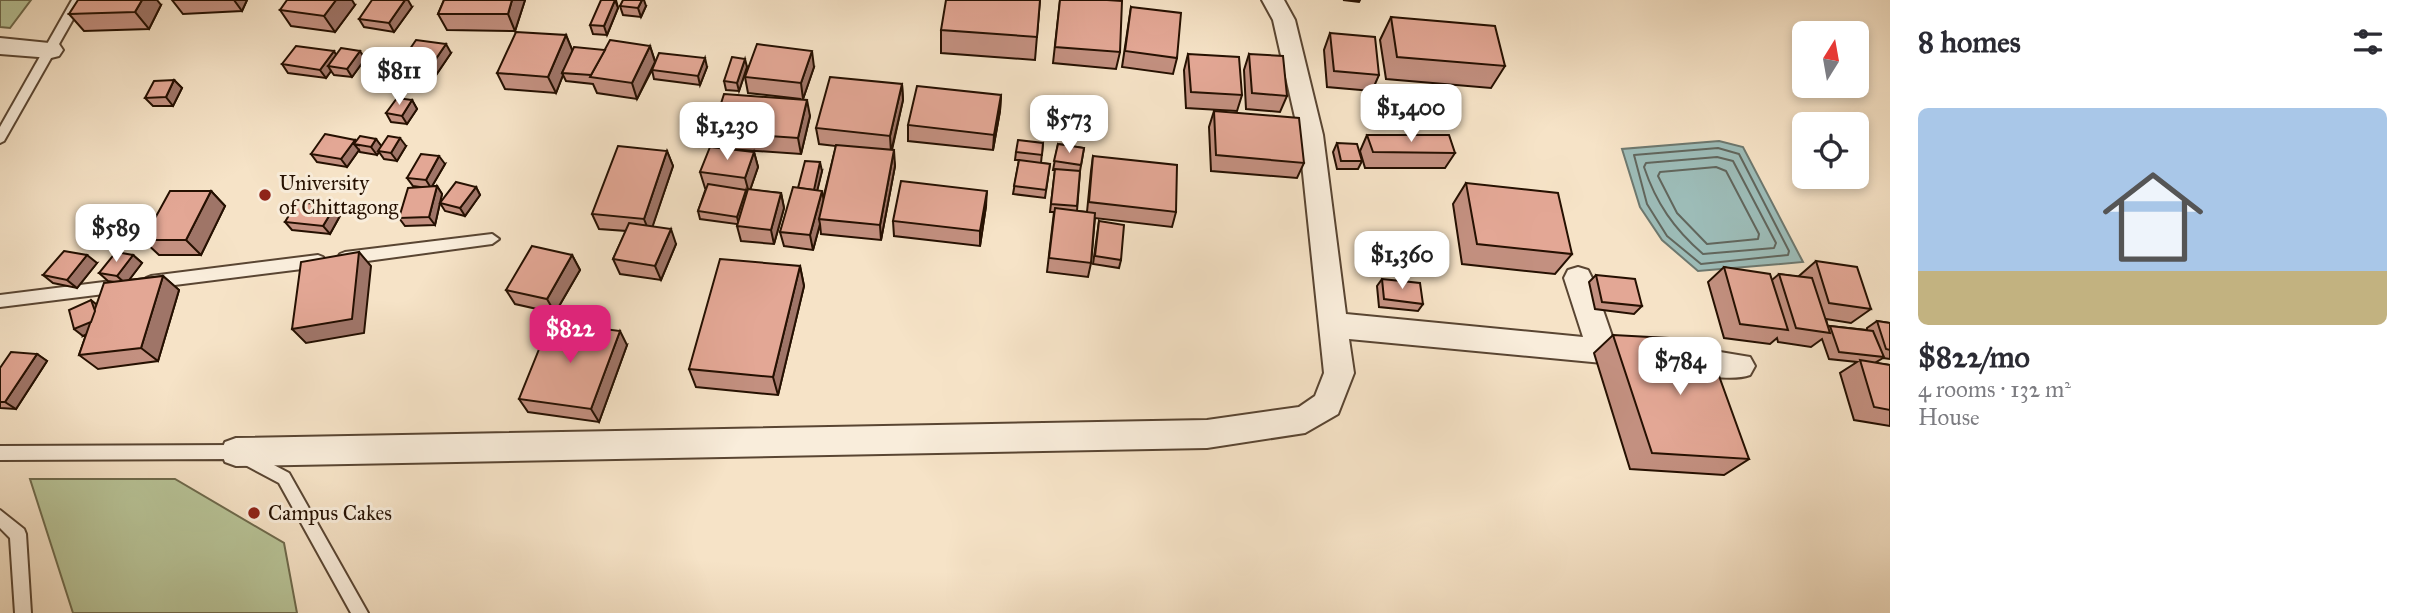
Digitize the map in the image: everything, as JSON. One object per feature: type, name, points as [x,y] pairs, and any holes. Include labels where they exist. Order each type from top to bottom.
[{"type":"street","points":[[236,452],[1207,434],[1304,420],[1327,405],[1339,373],[1311,135],[1284,20],[1273,0]]},
{"type":"street","points":[[0,46],[51,51]]},
{"type":"street","points":[[1578,278],[1602,351]]},
{"type":"street","points":[[1334,325],[1740,366]]},
{"type":"lane","points":[[0,138],[78,0]]},
{"type":"lane","points":[[0,301],[492,239]]},
{"type":"lane","points":[[0,453],[236,452],[284,478],[360,613]]},
{"type":"lane","points":[[0,518],[18,534],[23,613]]},
{"type":"green space","points":[[0,0],[31,0],[10,28],[0,27]]},
{"type":"green space","points":[[30,479],[175,479],[284,543],[297,613],[73,613]]},
{"type":"water","points":[[1719,141],[1743,147],[1803,262],[1698,271],[1662,240],[1640,207],[1622,149]]},
{"type":"building","points":[[78,0],[142,0],[135,12],[69,14]]},
{"type":"building","points":[[287,0],[336,0],[324,16],[280,10]]},
{"type":"building","points":[[372,0],[405,0],[389,23],[359,19]]},
{"type":"building","points":[[444,0],[512,0],[508,14],[438,14]]},
{"type":"building","points":[[601,0],[615,0],[604,26],[590,25]]},
{"type":"building","points":[[623,0],[642,0],[638,8],[620,6]]},
{"type":"building","points":[[946,0],[1040,0],[1037,37],[941,30]]},
{"type":"building","points":[[1060,0],[1122,1],[1120,52],[1055,47]]},
{"type":"building","points":[[1131,7],[1181,13],[1177,58],[1125,51]]},
{"type":"building","points":[[1391,17],[1495,26],[1505,66],[1397,57]]},
{"type":"building","points":[[516,32],[566,35],[548,77],[497,73]]},
{"type":"building","points":[[1330,33],[1375,37],[1379,75],[1334,71]]},
{"type":"building","points":[[416,40],[446,44],[429,69],[399,65]]},
{"type":"building","points":[[610,40],[650,46],[632,83],[590,77]]},
{"type":"building","points":[[757,44],[812,51],[801,83],[745,77]]},
{"type":"building","points":[[296,46],[334,51],[320,70],[282,64]]},
{"type":"building","points":[[574,47],[605,50],[591,75],[562,73]]},
{"type":"building","points":[[341,48],[360,51],[347,69],[328,66]]},
{"type":"building","points":[[378,48],[402,52],[389,71],[364,67]]},
{"type":"building","points":[[659,53],[705,58],[698,76],[652,70]]},
{"type":"building","points":[[1188,54],[1239,57],[1242,95],[1191,92]]},
{"type":"building","points":[[1249,54],[1283,56],[1287,96],[1252,93]]},
{"type":"building","points":[[732,57],[745,59],[737,83],[724,81]]},
{"type":"building","points":[[830,77],[902,84],[890,136],[816,128]]},
{"type":"building","points":[[174,80],[166,97],[145,98],[154,81]]},
{"type":"building","points":[[917,86],[1001,95],[994,135],[908,125]]},
{"type":"building","points":[[724,94],[807,100],[798,138],[712,132]]},
{"type":"building","points":[[397,98],[412,100],[402,116],[386,113]]},
{"type":"building","points":[[1214,111],[1299,118],[1304,163],[1216,155]]},
{"type":"building","points":[[325,134],[355,140],[341,159],[311,154]]},
{"type":"building","points":[[1367,135],[1449,135],[1455,153],[1373,152]]},
{"type":"building","points":[[360,136],[376,139],[371,147],[354,144]]},
{"type":"building","points":[[388,136],[400,138],[391,153],[378,151]]},
{"type":"building","points":[[1018,140],[1043,143],[1042,155],[1016,152]]},
{"type":"building","points":[[1337,143],[1357,144],[1362,161],[1341,161]]},
{"type":"building","points":[[1058,144],[1084,148],[1081,165],[1054,161]]},
{"type":"building","points":[[836,145],[894,150],[880,225],[819,219]]},
{"type":"building","points":[[618,146],[667,151],[644,219],[592,214]]},
{"type":"building","points":[[710,147],[754,152],[745,178],[700,172]]},
{"type":"building","points":[[421,154],[439,156],[426,180],[407,178]]},
{"type":"building","points":[[1093,156],[1177,165],[1176,212],[1089,202]]},
{"type":"building","points":[[1019,160],[1050,164],[1046,190],[1014,186]]},
{"type":"building","points":[[805,161],[820,162],[814,190],[798,188]]},
{"type":"building","points":[[1055,169],[1080,171],[1077,206],[1051,204]]},
{"type":"building","points":[[901,181],[987,191],[980,231],[893,221]]},
{"type":"building","points":[[456,182],[476,187],[460,208],[440,203]]},
{"type":"building","points":[[1466,183],[1558,193],[1572,254],[1477,244]]},
{"type":"building","points":[[708,184],[746,190],[737,217],[698,211]]},
{"type":"building","points":[[437,186],[429,217],[399,218],[408,188]]},
{"type":"building","points":[[793,187],[822,191],[810,235],[780,232]]},
{"type":"building","points":[[748,189],[781,193],[771,230],[737,226]]},
{"type":"building","points":[[170,191],[211,191],[186,240],[143,240]]},
{"type":"building","points":[[297,202],[335,206],[323,226],[285,222]]},
{"type":"building","points":[[1055,208],[1095,213],[1091,263],[1049,258]]},
{"type":"building","points":[[1099,221],[1124,225],[1121,260],[1095,256]]},
{"type":"building","points":[[629,223],[671,229],[655,266],[613,259]]},
{"type":"building","points":[[532,246],[572,255],[547,299],[506,290]]},
{"type":"building","points":[[64,251],[87,255],[67,280],[43,275]]},
{"type":"building","points":[[116,252],[133,255],[117,276],[99,273]]},
{"type":"building","points":[[359,252],[352,319],[292,329],[301,262]]},
{"type":"building","points":[[720,259],[800,266],[773,377],[689,369]]},
{"type":"building","points":[[1816,261],[1857,267],[1871,309],[1829,303]]},
{"type":"building","points":[[1724,267],[1770,274],[1788,330],[1740,324]]},
{"type":"building","points":[[1779,274],[1812,278],[1830,333],[1796,328]]},
{"type":"building","points":[[1596,275],[1635,279],[1642,306],[1602,302]]},
{"type":"building","points":[[163,276],[141,348],[79,355],[104,283]]},
{"type":"building","points":[[1382,279],[1420,283],[1423,304],[1384,299]]},
{"type":"building","points":[[91,300],[95,311],[91,322],[74,329],[69,310]]},
{"type":"building","points":[[1877,321],[1890,323],[1890,350],[1886,349]]},
{"type":"building","points":[[550,322],[620,331],[591,409],[519,399]]},
{"type":"building","points":[[1830,326],[1873,331],[1884,357],[1839,352]]},
{"type":"building","points":[[1613,335],[1706,340],[1749,459],[1652,453]]},
{"type":"building","points":[[11,352],[37,354],[5,402],[0,402],[0,368]]},
{"type":"building","points":[[1860,360],[1890,365],[1890,410],[1874,407]]},
{"type":"place","name":"University of Chittagong","points":[[265,195]]},
{"type":"place","name":"Campus Cakes","points":[[254,513]]}]
